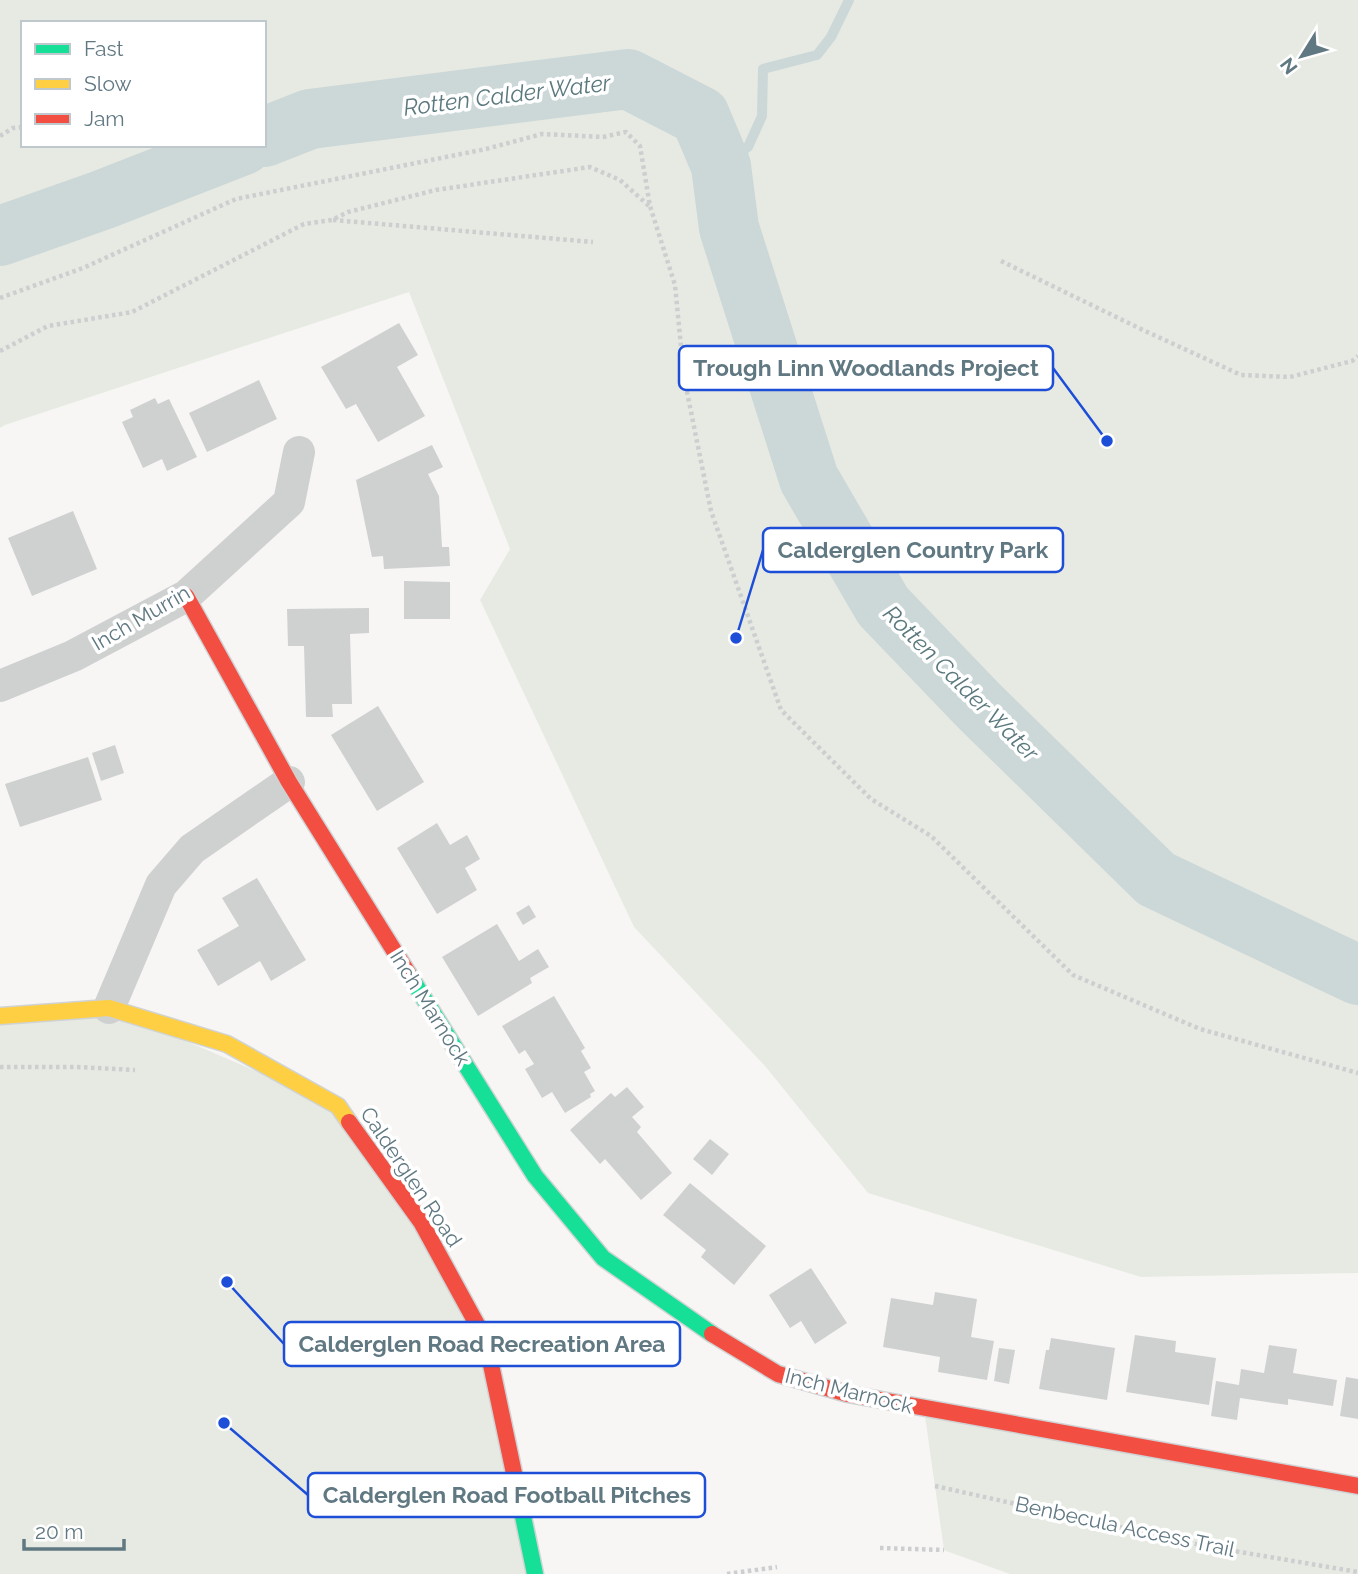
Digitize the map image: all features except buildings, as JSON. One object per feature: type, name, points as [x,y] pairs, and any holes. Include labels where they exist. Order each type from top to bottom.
[{"type":"street","name":"Inch Murrin","points":[[0,686],[73,656],[186,596],[289,502],[299,453]]},
{"type":"street","name":"Inch Marnock","points":[[186,596],[289,782],[536,1176],[603,1258],[710,1333],[778,1374],[848,1394],[1358,1486]]},
{"type":"street","points":[[109,1008],[162,885],[192,849],[289,782]]},
{"type":"street","name":"Calderglen Road","points":[[0,1016],[109,1008],[227,1044],[338,1106],[421,1223],[486,1341],[535,1574]]},
{"type":"path","points":[[0,136],[13,128],[21,127]]},
{"type":"path","points":[[0,298],[83,268],[236,199],[486,149],[542,134],[603,136],[626,132],[640,146],[650,206],[675,285],[684,377],[711,511],[781,710],[872,799],[931,836],[1073,975],[1200,1029],[1358,1073]]},
{"type":"path","points":[[332,220],[348,212],[436,190],[590,167],[620,180],[650,206]]},
{"type":"path","points":[[0,351],[48,326],[132,312],[304,224],[332,220],[593,242]]},
{"type":"path","points":[[1001,261],[1241,375],[1290,377],[1352,361],[1358,356]]},
{"type":"path","points":[[0,1067],[77,1066],[135,1070]]},
{"type":"path","name":"Benbecula Access Trail","points":[[935,1486],[1205,1546],[1358,1572]]},
{"type":"path","points":[[880,1548],[944,1550]]},
{"type":"path","points":[[727,1574],[777,1567]]},
{"type":"shaded area","points":[[0,0],[1358,0],[1358,1273],[1141,1277],[868,1193],[765,1066],[634,927],[480,600],[510,549],[409,292],[0,428]]},
{"type":"shaded area","points":[[109,1008],[338,1106],[486,1341],[535,1574],[0,1574],[0,1016]]},
{"type":"shaded area","points":[[924,1409],[1358,1486],[1358,1574],[1010,1574],[946,1551]]},
{"type":"waterway","points":[[721,166],[748,147],[762,116],[763,69],[817,55],[831,37],[849,0]]},
{"type":"waterway","name":"Rotten Calder Water","points":[[266,136],[310,119],[628,79],[700,116],[721,166],[729,228],[809,479],[883,606],[979,706],[1156,879],[1358,975]]},
{"type":"waterway","name":"Rotten Calder Water","points":[[0,236],[238,147]]},
{"type":"traffic: fast","points":[[408,973],[535,1176],[603,1258],[712,1334]]},
{"type":"traffic: fast","points":[[515,1478],[535,1574]]},
{"type":"traffic: slow","points":[[0,1016],[109,1008],[227,1044],[338,1106],[349,1122]]},
{"type":"traffic: jam","points":[[186,596],[289,782],[408,973]]},
{"type":"traffic: jam","points":[[349,1122],[421,1222],[486,1341],[515,1478]]},
{"type":"traffic: jam","points":[[712,1334],[778,1374],[848,1394],[1358,1486]]},
{"type":"place","name":"Trough Linn Woodlands Project","points":[[1107,441]]},
{"type":"place","name":"Calderglen Country Park","points":[[736,638]]},
{"type":"place","name":"Calderglen Road Recreation Area","points":[[227,1282]]},
{"type":"place","name":"Calderglen Road Football Pitches","points":[[224,1423]]}]
